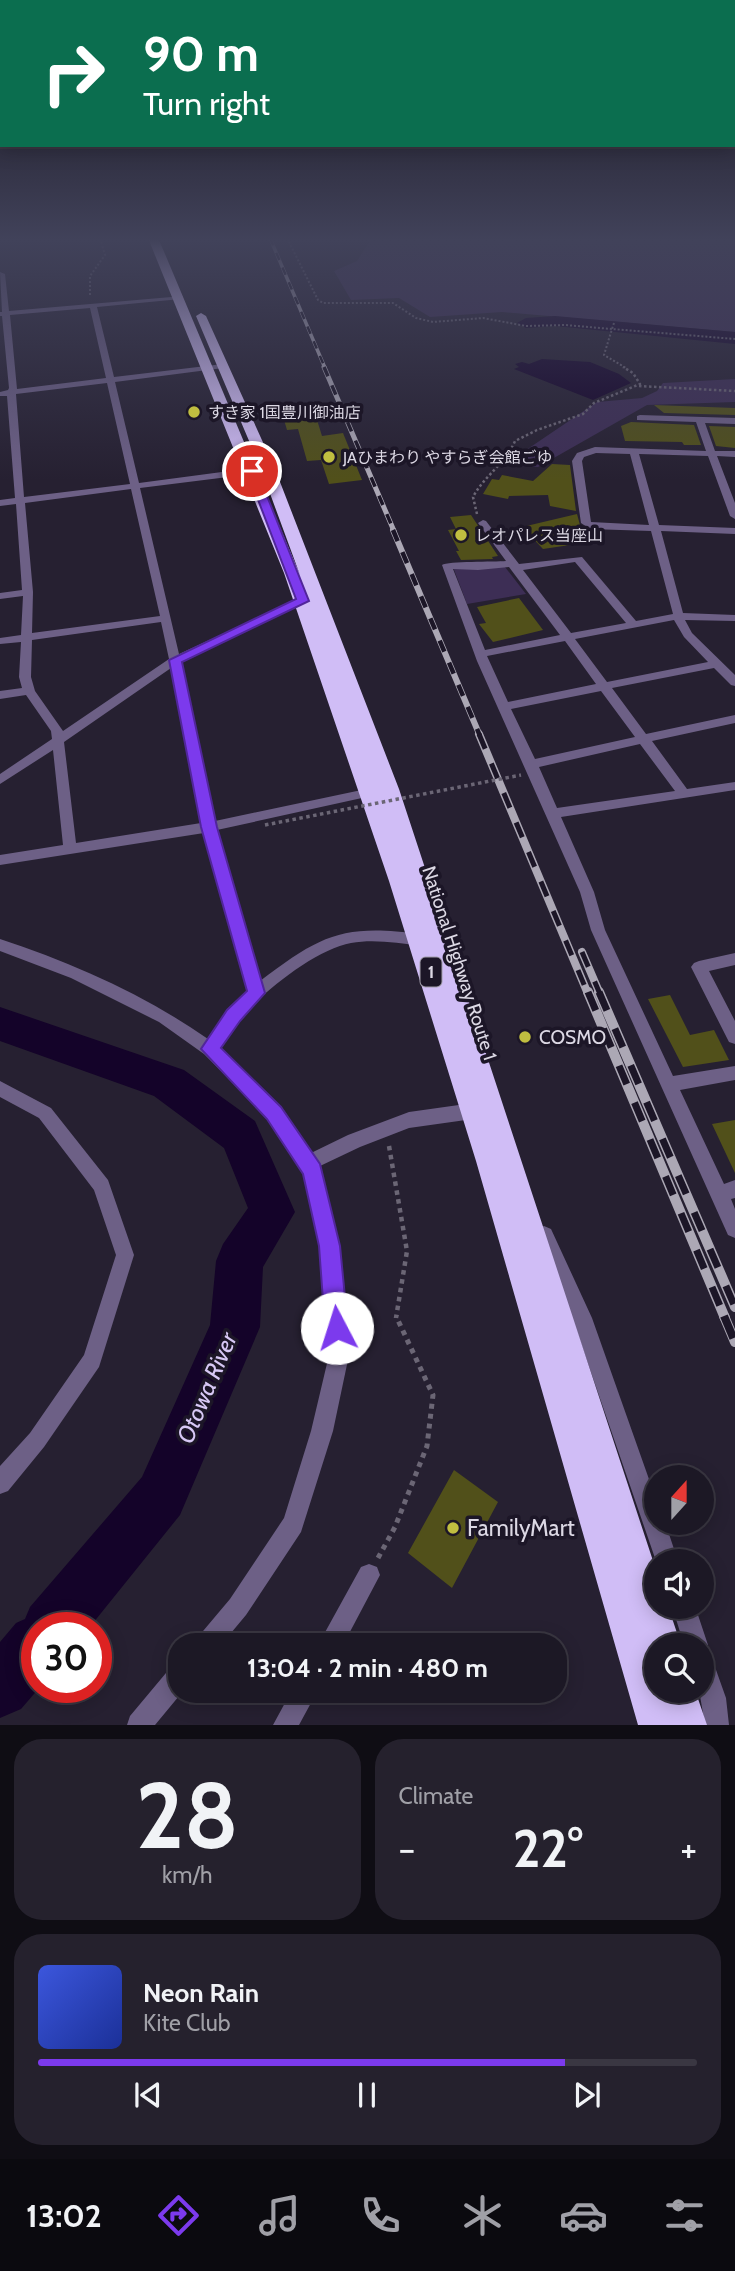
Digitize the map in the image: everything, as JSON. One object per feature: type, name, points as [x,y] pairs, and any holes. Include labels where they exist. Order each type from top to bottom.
[{"type":"highway","name":"National Highway Route 1","points":[[191,318],[268,469],[389,789],[659,1633]]},
{"type":"highway","name":"National Highway Route 1","points":[[196,318],[302,601],[421,940],[657,1725]]},
{"type":"highway","points":[[681,1703],[688,1725]]},
{"type":"street","points":[[3,318],[12,392],[28,592],[25,677],[29,691],[57,731],[70,849]]},
{"type":"street","points":[[96,318],[166,618],[209,827],[256,993]]},
{"type":"street","points":[[0,394],[215,367]]},
{"type":"street","points":[[640,418],[735,421]]},
{"type":"street","points":[[699,419],[735,516]]},
{"type":"street","points":[[735,454],[595,450],[580,455],[577,461],[586,523],[590,526],[735,531]]},
{"type":"street","points":[[634,451],[678,616],[688,635],[735,682]]},
{"type":"street","points":[[0,503],[252,471]]},
{"type":"street","points":[[483,523],[512,566],[684,794]]},
{"type":"street","points":[[634,625],[578,559],[512,566],[447,565],[481,654],[587,892],[598,930],[669,1084],[727,1191],[735,1229]]},
{"type":"street","points":[[0,596],[28,592]]},
{"type":"street","points":[[0,780],[175,660],[302,601]]},
{"type":"street","points":[[481,654],[678,616],[735,618]]},
{"type":"street","points":[[0,641],[166,618]]},
{"type":"street","points":[[505,706],[716,664]]},
{"type":"street","points":[[0,695],[29,691]]},
{"type":"street","points":[[531,764],[735,719]]},
{"type":"street","points":[[553,813],[735,786]]},
{"type":"street","points":[[0,860],[209,827],[371,792]]},
{"type":"street","points":[[210,1049],[233,1016],[256,993],[302,958],[347,937],[388,936],[421,940]]},
{"type":"street","points":[[0,945],[76,974],[165,1017],[210,1049],[274,1113],[313,1171],[330,1246],[339,1354],[322,1431],[293,1524],[238,1607],[216,1633]]},
{"type":"street","points":[[735,959],[699,967],[735,1037]]},
{"type":"street","points":[[669,1084],[735,1073]]},
{"type":"street","points":[[0,1088],[45,1113],[102,1186],[125,1255],[92,1360],[37,1440],[0,1483]]},
{"type":"street","points":[[308,1163],[354,1141],[409,1120],[473,1111]]},
{"type":"street","points":[[503,1145],[582,1318],[663,1549]]},
{"type":"street","points":[[337,1633],[369,1575]]},
{"type":"street","points":[[139,1725],[168,1690]]},
{"type":"street","points":[[714,1698],[718,1725]]},
{"type":"street","points":[[285,1725],[298,1703]]},
{"type":"path","points":[[418,318],[433,322],[477,318]]},
{"type":"path","points":[[486,318],[526,326],[565,325],[735,339]]},
{"type":"path","points":[[614,323],[604,355],[632,373],[639,381],[639,386]]},
{"type":"path","points":[[483,523],[473,497],[482,481],[511,451],[515,441],[537,430],[579,416],[594,403],[639,386],[735,391]]},
{"type":"path","points":[[265,825],[521,775]]},
{"type":"path","points":[[369,1575],[395,1527],[427,1446],[433,1395],[396,1315],[407,1251],[387,1129]]},
{"type":"shaded area","points":[[578,318],[735,318],[735,332]]},
{"type":"shaded area","points":[[542,359],[590,362],[619,374],[631,383],[593,400],[514,369],[519,367],[515,364],[529,364]]},
{"type":"shaded area","points":[[735,379],[735,402],[647,405],[538,467],[504,465],[597,402],[642,398],[657,391],[663,383]]},
{"type":"shaded area","points":[[453,567],[505,567],[526,594],[467,604]]},
{"type":"building","points":[[654,405],[735,408],[735,415],[664,413]]},
{"type":"building","name":"JAひまわり やすらぎ会館ごゆ","points":[[314,410],[322,436],[343,433],[362,480],[329,484],[321,460],[307,461],[298,429],[287,430],[282,413]]},
{"type":"building","points":[[631,422],[694,425],[701,445],[625,441],[621,426]]},
{"type":"building","points":[[709,426],[735,427],[735,448],[716,446]]},
{"type":"building","points":[[552,464],[570,465],[576,511],[550,506],[548,495],[509,496],[508,499],[483,494],[492,479],[499,480],[502,475],[533,481]]},
{"type":"building","points":[[577,514],[584,540],[565,540],[570,545],[543,549],[522,527]]},
{"type":"building","points":[[471,515],[498,556],[492,557],[493,559],[461,560],[456,551],[459,551],[448,530],[456,529],[450,517]]},
{"type":"building","points":[[519,598],[543,630],[493,642],[479,624],[486,623],[477,607]]},
{"type":"building","points":[[670,995],[690,1035],[714,1030],[729,1060],[683,1067],[648,999]]},
{"type":"building","points":[[735,1120],[735,1173],[712,1124]]},
{"type":"building","name":"FamilyMart","points":[[454,1470],[498,1502],[452,1588],[408,1553]]},
{"type":"waterway","points":[[526,323],[555,321],[735,338]]},
{"type":"waterway","name":"Otowa River","points":[[0,1024],[169,1083],[240,1135],[272,1212],[240,1261],[235,1327],[161,1496],[64,1612]]},
{"type":"waterway","name":"Otowa River","points":[[0,1688],[21,1663]]},
{"type":"railway","points":[[304,318],[325,368]]},
{"type":"railway","points":[[324,367],[394,531]]},
{"type":"railway","points":[[393,530],[480,736]]},
{"type":"railway","points":[[479,734],[588,994]]},
{"type":"railway","points":[[582,952],[600,994]]},
{"type":"railway","points":[[588,992],[725,1318]]},
{"type":"railway","points":[[599,992],[735,1307]]},
{"type":"railway","points":[[724,1316],[735,1342]]},
{"type":"place","name":"すき家 1国豊川御油店","points":[[194,412]]},
{"type":"place","name":"JAひまわり やすらぎ会館ごゆ","points":[[329,457]]},
{"type":"place","name":"レオパレス当座山","points":[[461,535]]},
{"type":"place","name":"COSMO","points":[[525,1037]]},
{"type":"place","name":"FamilyMart","points":[[453,1528]]},
{"type":"route","points":[[252,471],[302,601],[175,660],[209,827],[256,993],[233,1016],[210,1049],[274,1113],[313,1171],[330,1246],[337,1328]]}]
